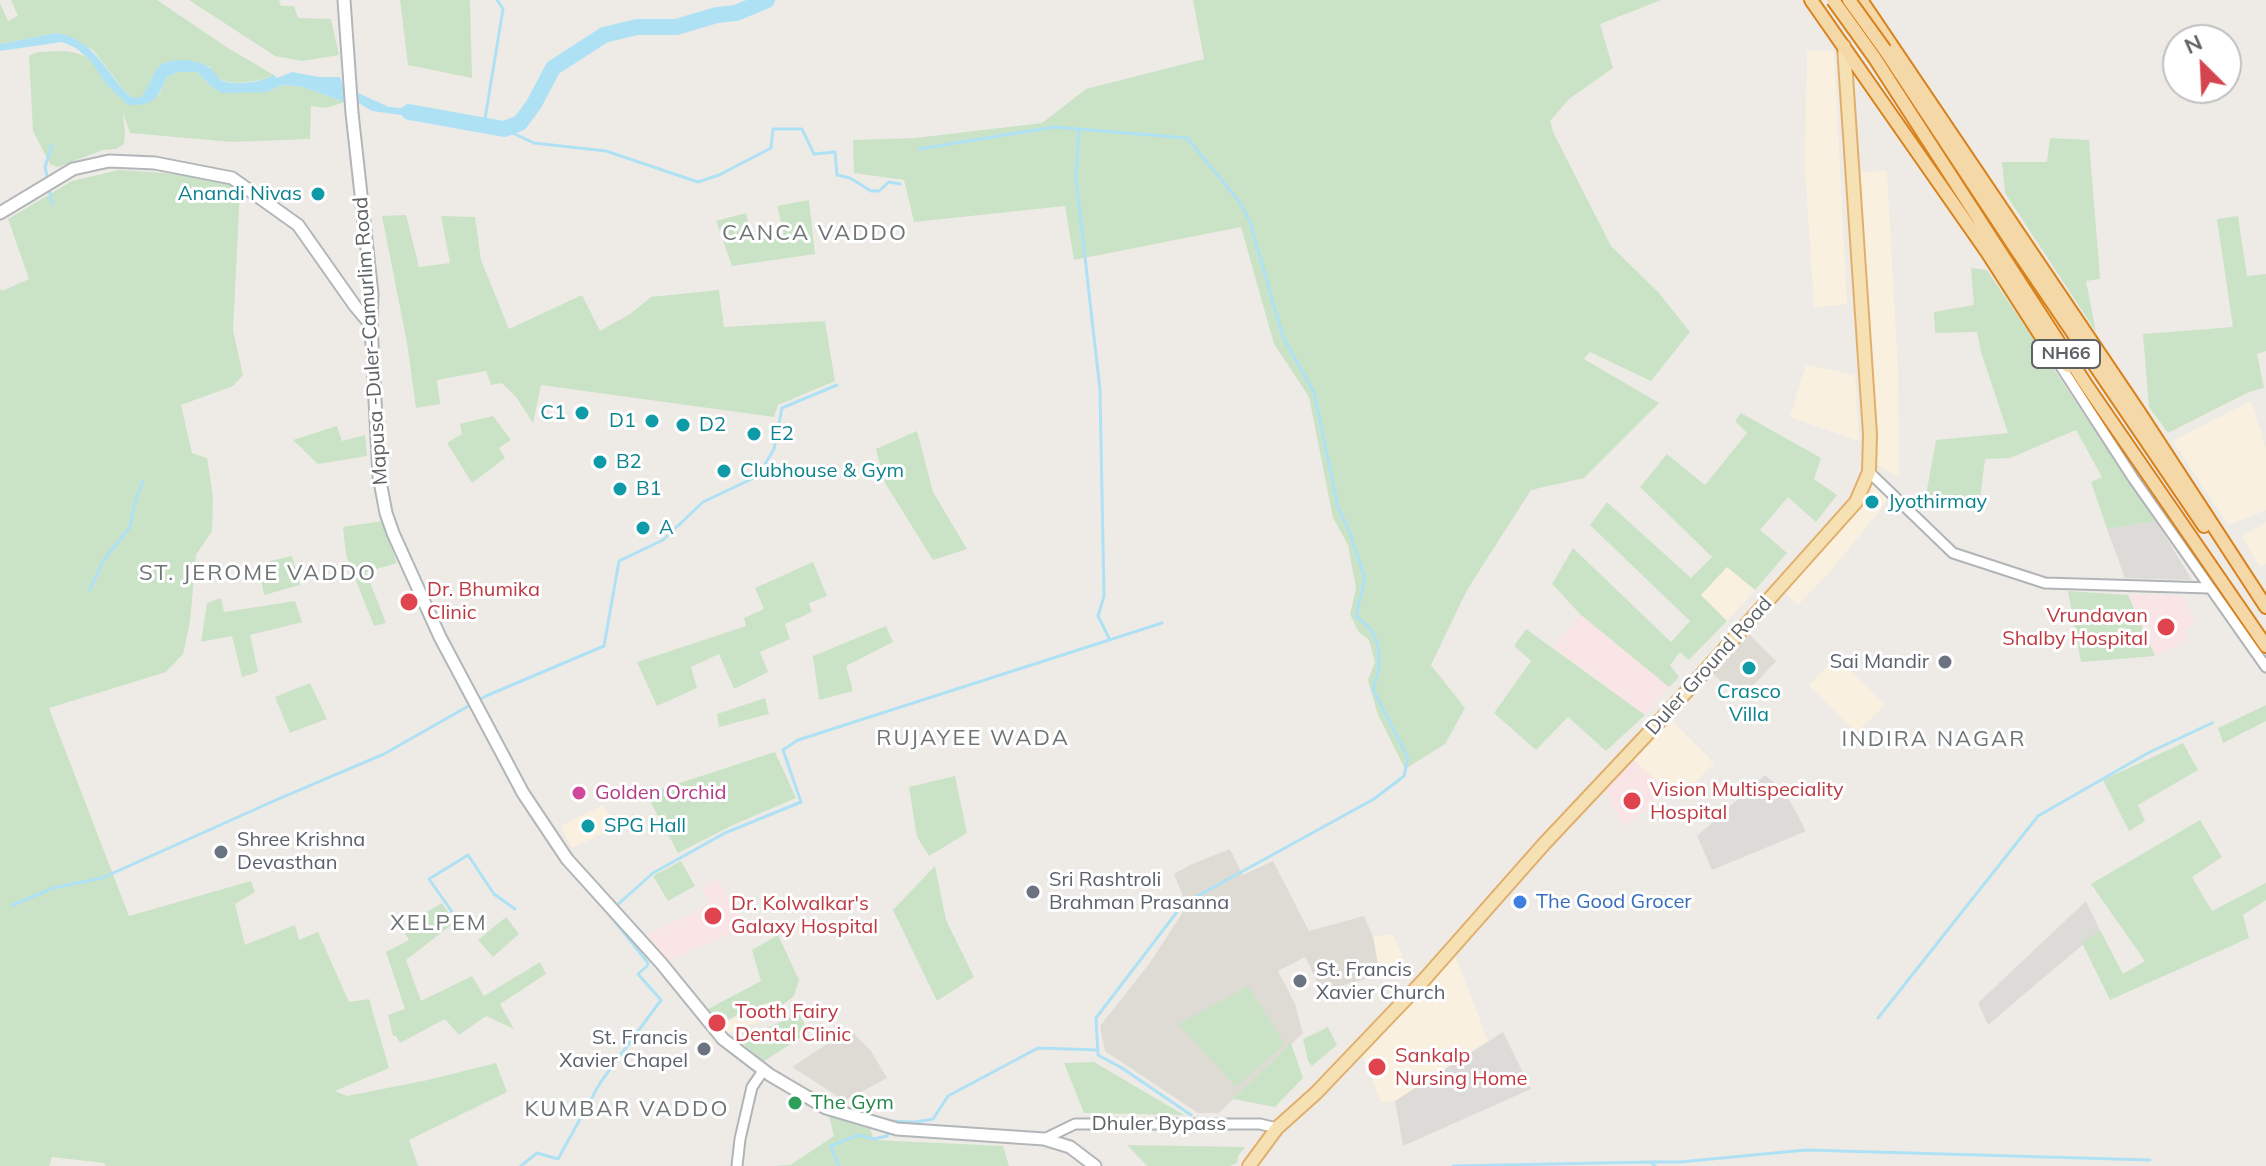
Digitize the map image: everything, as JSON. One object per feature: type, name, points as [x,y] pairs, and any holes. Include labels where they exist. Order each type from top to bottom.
[{"type":"highway","name":"NH66","points":[[1833,0],[1879,53],[2266,617]]},
{"type":"highway","name":"NH66","points":[[1849,0],[2087,386],[2266,646]]},
{"type":"highway","points":[[1861,0],[2139,412],[2266,607]]},
{"type":"highway","points":[[1814,1],[1987,252],[2048,347],[2087,386]]},
{"type":"highway","points":[[1844,46],[1877,24]]},
{"type":"main road","name":"Mapusa -Duler-Camurlim Road","points":[[344,0],[352,113],[372,294],[379,476],[386,513],[440,637],[523,793],[567,859],[661,963],[723,1039],[763,1071],[826,1108],[897,1129],[1044,1139],[1070,1147],[1095,1166]]},
{"type":"main road","name":"Duler Ground Road","points":[[1249,1166],[1277,1128],[1316,1093],[1423,981],[1856,502],[1869,472],[1870,434],[1844,46]]},
{"type":"main road","points":[[0,213],[73,169],[109,161],[155,163],[232,178],[298,225],[371,325]]},
{"type":"street","points":[[2048,347],[2133,478],[2266,667]]},
{"type":"street","points":[[1869,472],[1953,553],[2045,583],[2209,588]]},
{"type":"street","points":[[737,1166],[752,1087],[763,1071]]},
{"type":"street","name":"Dhuler Bypass","points":[[1044,1139],[1075,1124],[1260,1124],[1277,1128]]},
{"type":"shaded area","points":[[1807,51],[1834,51],[1847,304],[1814,307],[1805,167]]},
{"type":"shaded area","points":[[1887,171],[1898,373],[1899,477],[1875,464],[1873,373],[1857,172]]},
{"type":"shaded area","points":[[1806,365],[1855,375],[1859,441],[1790,417]]},
{"type":"shaded area","points":[[2251,401],[2266,448],[2266,510],[2228,525],[2173,441]]},
{"type":"shaded area","points":[[1874,483],[1889,499],[1798,605],[1784,592],[1818,555]]},
{"type":"shaded area","points":[[2156,521],[2192,580],[2125,578],[2107,529]]},
{"type":"shaded area","points":[[2266,522],[2266,564],[2260,567],[2242,537]]},
{"type":"shaded area","points":[[1727,567],[1755,590],[1727,621],[1700,595]]},
{"type":"shaded area","name":"Vrundavan Shalby Hospital","points":[[2128,595],[2184,596],[2195,624],[2184,629],[2189,641],[2155,656]]},
{"type":"shaded area","points":[[1581,615],[1669,687],[1645,715],[1553,647]]},
{"type":"shaded area","points":[[1749,634],[1776,661],[1740,700],[1712,673]]},
{"type":"shaded area","points":[[1837,657],[1885,705],[1856,733],[1809,685]]},
{"type":"shaded area","points":[[1671,720],[1714,763],[1678,800],[1633,760]]},
{"type":"shaded area","name":"Vision Multispeciality Hospital","points":[[1633,760],[1667,789],[1625,827],[1604,791]]},
{"type":"shaded area","points":[[1765,775],[1785,792],[1806,831],[1712,870],[1697,836]]},
{"type":"shaded area","points":[[603,805],[614,828],[572,848],[561,826]]},
{"type":"shaded area","points":[[1230,849],[1243,875],[1273,861],[1309,931],[1364,916],[1373,937],[1380,975],[1322,991],[1305,957],[1278,971],[1295,1004],[1303,1033],[1219,1113],[1198,1113],[1105,1051],[1100,1026],[1149,964],[1187,906],[1174,874]]},
{"type":"shaded area","name":"Dr. Kolwalkar's Galaxy Hospital","points":[[717,879],[746,927],[665,962],[643,936],[710,905],[702,888]]},
{"type":"shaded area","points":[[2086,901],[2100,930],[1988,1025],[1978,1003]]},
{"type":"shaded area","points":[[1393,934],[1407,969],[1397,977],[1380,975],[1373,937]]},
{"type":"shaded area","points":[[1455,956],[1488,1041],[1395,1101],[1381,1102],[1361,1051]]},
{"type":"shaded area","points":[[766,1004],[771,1017],[726,1034],[721,1025]]},
{"type":"shaded area","points":[[850,1029],[871,1051],[887,1078],[845,1101],[792,1067]]},
{"type":"shaded area","points":[[1503,1032],[1531,1089],[1403,1146],[1395,1101]]},
{"type":"green space","points":[[11,0],[157,0],[274,75],[256,81],[233,83],[218,78],[209,66],[158,68],[141,98],[132,98],[93,50],[56,33],[0,44],[0,3],[8,21],[18,16]]},
{"type":"green space","points":[[189,0],[279,0],[281,6],[294,6],[298,18],[331,19],[339,55],[302,61],[275,56]]},
{"type":"green space","points":[[400,0],[470,0],[472,78],[408,65]]},
{"type":"green space","points":[[1193,0],[1661,0],[1600,24],[1613,68],[1569,99],[1550,121],[1611,246],[1659,293],[1690,332],[1651,381],[1590,352],[1584,359],[1659,403],[1584,478],[1531,490],[1467,590],[1431,665],[1465,708],[1445,744],[1405,769],[1378,715],[1368,680],[1375,662],[1369,640],[1358,631],[1350,614],[1356,588],[1348,545],[1333,518],[1309,397],[1274,344],[1241,227],[1074,260],[1065,206],[914,222],[904,180],[854,173],[853,140],[915,138],[1042,123],[1086,89],[1204,59]]},
{"type":"green space","points":[[68,51],[89,59],[102,70],[123,100],[159,95],[167,77],[178,72],[197,72],[213,88],[267,92],[282,85],[299,86],[345,102],[326,108],[311,106],[310,139],[232,142],[130,133],[123,113],[124,144],[58,167],[50,164],[33,131],[29,56],[38,52]]},
{"type":"green space","points":[[2050,138],[2089,140],[2100,279],[2086,281],[2096,332],[2005,193],[2002,162],[2047,162]]},
{"type":"green space","points":[[119,170],[200,177],[240,189],[233,330],[243,375],[233,386],[181,405],[192,453],[207,458],[213,497],[212,531],[196,555],[190,622],[183,654],[166,672],[49,708],[129,916],[251,881],[255,892],[235,904],[245,945],[295,925],[299,940],[318,932],[349,1002],[369,999],[389,1068],[335,1091],[347,1096],[496,1063],[507,1092],[409,1140],[418,1166],[106,1166],[104,1163],[52,1157],[49,1166],[0,1166],[0,288],[2,291],[29,279],[8,219],[72,181]]},
{"type":"green space","points":[[809,200],[815,254],[732,266],[716,221],[746,213],[751,236],[766,233],[768,238],[784,234],[777,206]]},
{"type":"green space","points":[[406,215],[419,267],[450,263],[441,216],[475,217],[481,260],[509,329],[582,295],[600,331],[630,314],[651,297],[719,290],[724,327],[825,321],[835,381],[778,405],[774,417],[541,385],[533,423],[516,397],[502,383],[491,385],[486,371],[437,380],[440,404],[416,408],[407,343],[382,216]]},
{"type":"green space","points":[[2238,216],[2247,276],[2266,274],[2266,351],[2257,354],[2264,388],[2249,392],[2168,433],[2149,407],[2143,334],[2233,327],[2217,219]]},
{"type":"green space","points":[[1971,268],[1987,270],[2156,521],[2107,529],[2091,482],[2102,477],[2076,430],[2010,458],[1985,459],[1980,499],[1926,495],[1936,440],[2008,433],[1977,332],[1935,333],[1934,312],[1974,305]]},
{"type":"green space","points":[[1741,413],[1821,458],[1814,479],[1837,495],[1816,522],[1788,497],[1760,530],[1787,553],[1755,590],[1727,567],[1701,595],[1727,621],[1689,660],[1680,652],[1670,665],[1679,677],[1669,687],[1581,615],[1552,584],[1573,548],[1671,642],[1690,621],[1590,525],[1607,502],[1691,578],[1712,557],[1640,487],[1667,454],[1705,485],[1747,433],[1735,421]]},
{"type":"green space","points":[[493,416],[511,440],[499,448],[505,458],[472,483],[447,443],[462,434],[460,424]]},
{"type":"green space","points":[[337,426],[342,441],[365,435],[367,456],[318,464],[293,440]]},
{"type":"green space","points":[[917,431],[933,492],[967,549],[933,560],[885,483],[876,449]]},
{"type":"green space","points":[[382,521],[397,563],[366,572],[386,623],[374,626],[346,555],[343,527]]},
{"type":"green space","points":[[292,556],[300,585],[264,595],[261,580],[273,577],[270,561]]},
{"type":"green space","points":[[813,562],[827,596],[809,603],[812,612],[785,624],[790,639],[760,652],[768,672],[734,689],[719,654],[691,667],[697,688],[657,706],[637,662],[746,626],[744,618],[764,609],[755,588]]},
{"type":"green space","points":[[2068,591],[2128,595],[2155,656],[2081,662]]},
{"type":"green space","points":[[221,598],[224,612],[295,601],[302,622],[250,635],[258,672],[242,677],[232,636],[201,642],[207,603]]},
{"type":"green space","points":[[886,626],[893,642],[846,666],[853,691],[819,700],[813,656]]},
{"type":"green space","points":[[1526,629],[1645,715],[1606,751],[1568,717],[1536,750],[1494,713],[1531,661],[1514,646]]},
{"type":"green space","points":[[310,683],[327,719],[290,733],[275,697]]},
{"type":"green space","points":[[765,698],[769,714],[719,727],[717,714]]},
{"type":"green space","points":[[2266,705],[2266,721],[2223,743],[2218,728]]},
{"type":"green space","points":[[2183,743],[2198,770],[2138,805],[2145,821],[2129,831],[2103,780]]},
{"type":"green space","points":[[775,752],[796,798],[678,853],[646,794]]},
{"type":"green space","points":[[955,776],[967,833],[929,856],[917,837],[909,787]]},
{"type":"green space","points":[[2200,820],[2222,857],[2192,877],[2212,911],[2266,883],[2266,900],[2243,915],[2249,938],[2110,1000],[2082,943],[2100,930],[2123,974],[2145,961],[2091,884]]},
{"type":"green space","points":[[681,861],[695,886],[668,901],[653,876]]},
{"type":"green space","points":[[935,866],[946,920],[974,977],[937,1001],[893,910]]},
{"type":"green space","points":[[442,903],[455,922],[406,960],[421,1001],[472,976],[484,996],[540,962],[546,974],[500,1004],[514,1029],[486,1016],[459,1035],[445,1019],[400,1043],[393,1036],[388,1015],[405,1009],[386,952],[409,940],[401,927]]},
{"type":"green space","points":[[506,917],[519,934],[493,957],[478,940]]},
{"type":"green space","points":[[778,935],[799,980],[794,996],[772,1013],[767,1003],[719,1023],[708,1009],[761,981],[752,950]]},
{"type":"green space","points":[[1248,986],[1285,1044],[1236,1087],[1179,1024]]},
{"type":"green space","points":[[799,1014],[809,1032],[763,1062],[739,1040]]},
{"type":"green space","points":[[1328,1027],[1337,1045],[1312,1066],[1303,1039]]},
{"type":"green space","points":[[1291,1043],[1303,1078],[1275,1107],[1233,1099]]},
{"type":"green space","points":[[1094,1062],[1184,1115],[1084,1113],[1064,1063]]},
{"type":"green space","points":[[829,1116],[870,1129],[874,1140],[1003,1146],[1009,1166],[772,1166],[790,1165],[834,1136]]},
{"type":"green space","points":[[1127,1145],[1245,1147],[1237,1163],[1230,1166],[1147,1166]]},
{"type":"water","points":[[56,33],[81,42],[91,50],[132,98],[141,97],[161,65],[186,60],[205,65],[221,80],[235,83],[263,80],[274,75],[277,78],[292,72],[340,77],[345,92],[358,93],[389,107],[431,111],[428,119],[372,111],[357,102],[345,102],[299,86],[282,85],[267,92],[222,93],[197,72],[178,72],[167,77],[154,100],[128,105],[107,85],[90,60],[76,48],[62,42],[0,51],[0,44]]},
{"type":"waterway","points":[[484,125],[503,9],[497,0]]},
{"type":"waterway","points":[[409,112],[504,129],[520,123],[553,68],[604,35],[637,27],[676,27],[736,13],[767,0]]},
{"type":"waterway","points":[[919,149],[1054,127],[1187,138],[1239,201],[1250,222],[1283,337],[1314,392],[1338,507],[1365,578],[1356,616],[1370,628],[1379,652],[1379,667],[1373,689],[1408,758],[1404,776],[1374,799],[1183,904],[1096,1018],[1098,1055],[1191,1115]]},
{"type":"waterway","points":[[504,129],[534,143],[606,151],[698,182],[719,175],[771,148],[773,129],[802,129],[814,154],[835,152],[837,175],[850,178],[871,191],[879,191],[889,182],[900,184]]},
{"type":"waterway","points":[[1079,129],[1076,178],[1100,390],[1104,596],[1098,616],[1110,640]]},
{"type":"waterway","points":[[48,181],[45,167],[52,145]]},
{"type":"waterway","points":[[49,188],[52,204]]},
{"type":"waterway","points":[[13,905],[53,888],[102,878],[384,754],[486,696],[604,646],[619,561],[663,540],[703,502],[758,476],[774,449],[782,408],[837,385]]},
{"type":"waterway","points":[[90,590],[103,561],[130,527],[143,481]]},
{"type":"waterway","points":[[615,907],[653,873],[725,833],[801,802],[783,750],[798,740],[1162,623]]},
{"type":"waterway","points":[[1878,1018],[2038,816],[2148,753],[2212,723]]},
{"type":"waterway","points":[[457,919],[429,879],[468,855],[494,894],[515,909]]},
{"type":"waterway","points":[[521,1166],[537,1153],[558,1159],[600,1083],[661,1000],[638,974],[648,963],[610,912]]},
{"type":"waterway","points":[[839,1166],[831,1146],[858,1135],[874,1139],[887,1136],[889,1121],[933,1119],[948,1096],[1038,1048],[1097,1050]]},
{"type":"waterway","points":[[1650,1162],[1806,1150],[2150,1160]]},
{"type":"waterway","points":[[1453,1166],[1650,1162],[1655,1166]]},
{"type":"place","name":"Anandi Nivas","points":[[318,194]]},
{"type":"place","name":"C1","points":[[582,413]]},
{"type":"place","name":"D1","points":[[652,421]]},
{"type":"place","name":"D2","points":[[683,425]]},
{"type":"place","name":"E2","points":[[754,434]]},
{"type":"place","name":"B2","points":[[600,462]]},
{"type":"place","name":"Clubhouse & Gym","points":[[724,471]]},
{"type":"place","name":"B1","points":[[620,489]]},
{"type":"place","name":"Jyothirmay","points":[[1872,502]]},
{"type":"place","name":"A","points":[[643,528]]},
{"type":"place","name":"Dr. Bhumika Clinic","points":[[409,602]]},
{"type":"place","name":"Vrundavan Shalby Hospital","points":[[2166,627]]},
{"type":"place","name":"Sai Mandir","points":[[1945,662]]},
{"type":"place","name":"Crasco Villa","points":[[1749,668]]},
{"type":"place","name":"Golden Orchid","points":[[579,793]]},
{"type":"place","name":"Vision Multispeciality Hospital","points":[[1632,801]]},
{"type":"place","name":"SPG Hall","points":[[588,826]]},
{"type":"place","name":"Shree Krishna Devasthan","points":[[221,852]]},
{"type":"place","name":"Sri Rashtroli Brahman Prasanna","points":[[1033,892]]},
{"type":"place","name":"The Good Grocer","points":[[1520,902]]},
{"type":"place","name":"Dr. Kolwalkar's Galaxy Hospital","points":[[713,916]]},
{"type":"place","name":"St. Francis Xavier Church","points":[[1300,981]]},
{"type":"place","name":"Tooth Fairy Dental Clinic","points":[[717,1023]]},
{"type":"place","name":"St. Francis Xavier Chapel","points":[[704,1049]]},
{"type":"place","name":"Sankalp Nursing Home","points":[[1377,1067]]},
{"type":"place","name":"The Gym","points":[[795,1103]]},
{"type":"district","name":"CANCA VADDO","points":[[815,233]]},
{"type":"district","name":"ST. JEROME VADDO","points":[[258,573]]},
{"type":"district","name":"RUJAYEE WADA","points":[[973,738]]},
{"type":"district","name":"INDIRA NAGAR","points":[[1934,739]]},
{"type":"district","name":"XELPEM","points":[[439,923]]},
{"type":"district","name":"KUMBAR VADDO","points":[[627,1109]]}]
